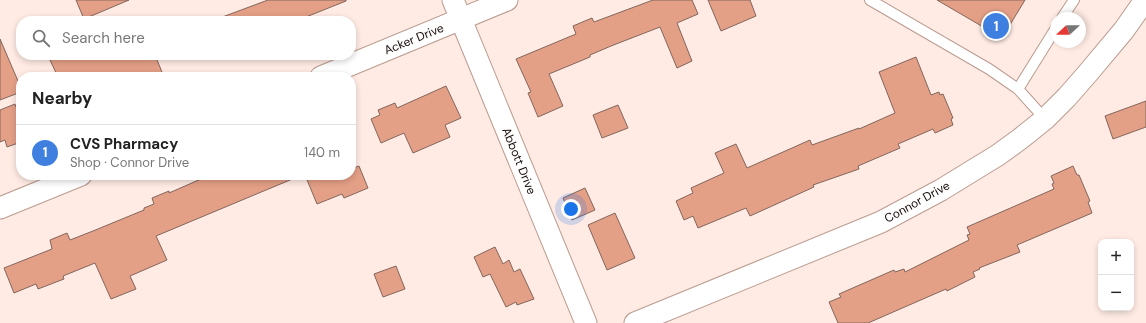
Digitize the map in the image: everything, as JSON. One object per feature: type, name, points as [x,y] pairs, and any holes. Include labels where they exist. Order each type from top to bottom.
[{"type":"street","name":"Abbott Drive","points":[[452,0],[586,323]]},
{"type":"street","name":"Acker Drive","points":[[333,72],[507,0]]},
{"type":"street","name":"Connor Drive","points":[[635,323],[888,218],[941,190],[998,154],[1020,140],[1045,119],[1088,73],[1124,30],[1145,0]]},
{"type":"street","points":[[0,208],[69,180]]},
{"type":"lane","points":[[870,0],[989,69],[1018,89],[1045,119]]},
{"type":"lane","points":[[1066,12],[1074,0]]},
{"type":"lane","points":[[1018,89],[1050,38]]},
{"type":"building","points":[[76,0],[129,0],[91,16],[83,16]]},
{"type":"building","points":[[268,0],[346,0],[308,16],[225,16]]},
{"type":"building","points":[[653,0],[692,0],[698,14],[677,23],[692,61],[677,68],[660,27],[611,46],[590,55],[590,57],[549,74],[563,106],[538,117],[528,93],[531,92],[516,59],[576,34],[573,26],[592,18],[594,22]]},
{"type":"building","points":[[708,0],[750,0],[756,16],[721,31]]},
{"type":"building","points":[[937,0],[1025,0],[1002,38]]},
{"type":"building","points":[[0,39],[16,76],[16,94],[0,100]]},
{"type":"building","points":[[916,57],[931,95],[939,92],[940,95],[943,94],[953,118],[951,119],[953,125],[935,133],[933,129],[898,144],[900,148],[858,166],[859,169],[813,185],[814,187],[750,216],[746,208],[698,228],[693,216],[684,220],[676,201],[693,193],[691,188],[724,173],[715,153],[736,144],[747,168],[810,140],[812,145],[859,129],[895,113],[879,72]]},
{"type":"building","points":[[50,60],[157,60],[162,72],[56,72]]},
{"type":"building","points":[[446,86],[461,118],[445,125],[450,137],[413,153],[404,133],[381,143],[371,119],[380,115],[378,110],[395,103],[397,108]]},
{"type":"building","points":[[1146,101],[1146,127],[1113,139],[1105,116]]},
{"type":"building","points":[[15,104],[16,107],[16,144],[7,147],[5,140],[0,142],[0,110]]},
{"type":"building","points":[[618,105],[628,128],[602,138],[593,115]]},
{"type":"building","points":[[359,166],[368,188],[344,198],[342,194],[317,204],[307,180],[356,180],[356,167]]},
{"type":"building","points":[[1073,166],[1077,175],[1079,175],[1090,201],[1088,202],[1092,213],[1017,245],[1020,252],[979,268],[980,269],[973,272],[975,277],[947,291],[946,289],[868,323],[838,323],[829,302],[841,297],[839,294],[894,270],[895,272],[904,269],[905,272],[969,240],[967,235],[970,234],[967,227],[1054,189],[1052,184],[1054,183],[1051,176]]},
{"type":"building","points":[[199,180],[290,180],[156,236],[167,260],[130,276],[136,289],[111,299],[95,263],[63,276],[64,279],[38,289],[36,284],[14,293],[4,268],[52,249],[50,240],[67,233],[70,240],[93,231],[144,210],[144,208],[154,204],[152,198],[169,191],[169,193]]},
{"type":"building","points":[[585,188],[595,210],[572,220],[563,198]]},
{"type":"building","points":[[615,213],[635,258],[607,270],[588,225]]},
{"type":"building","points":[[495,247],[503,264],[509,260],[514,272],[520,269],[534,299],[517,305],[516,302],[506,307],[490,274],[483,277],[474,257]]},
{"type":"building","points":[[396,266],[405,289],[383,297],[374,274]]},
{"type":"place","name":"CVS Pharmacy","points":[[996,26]]}]
